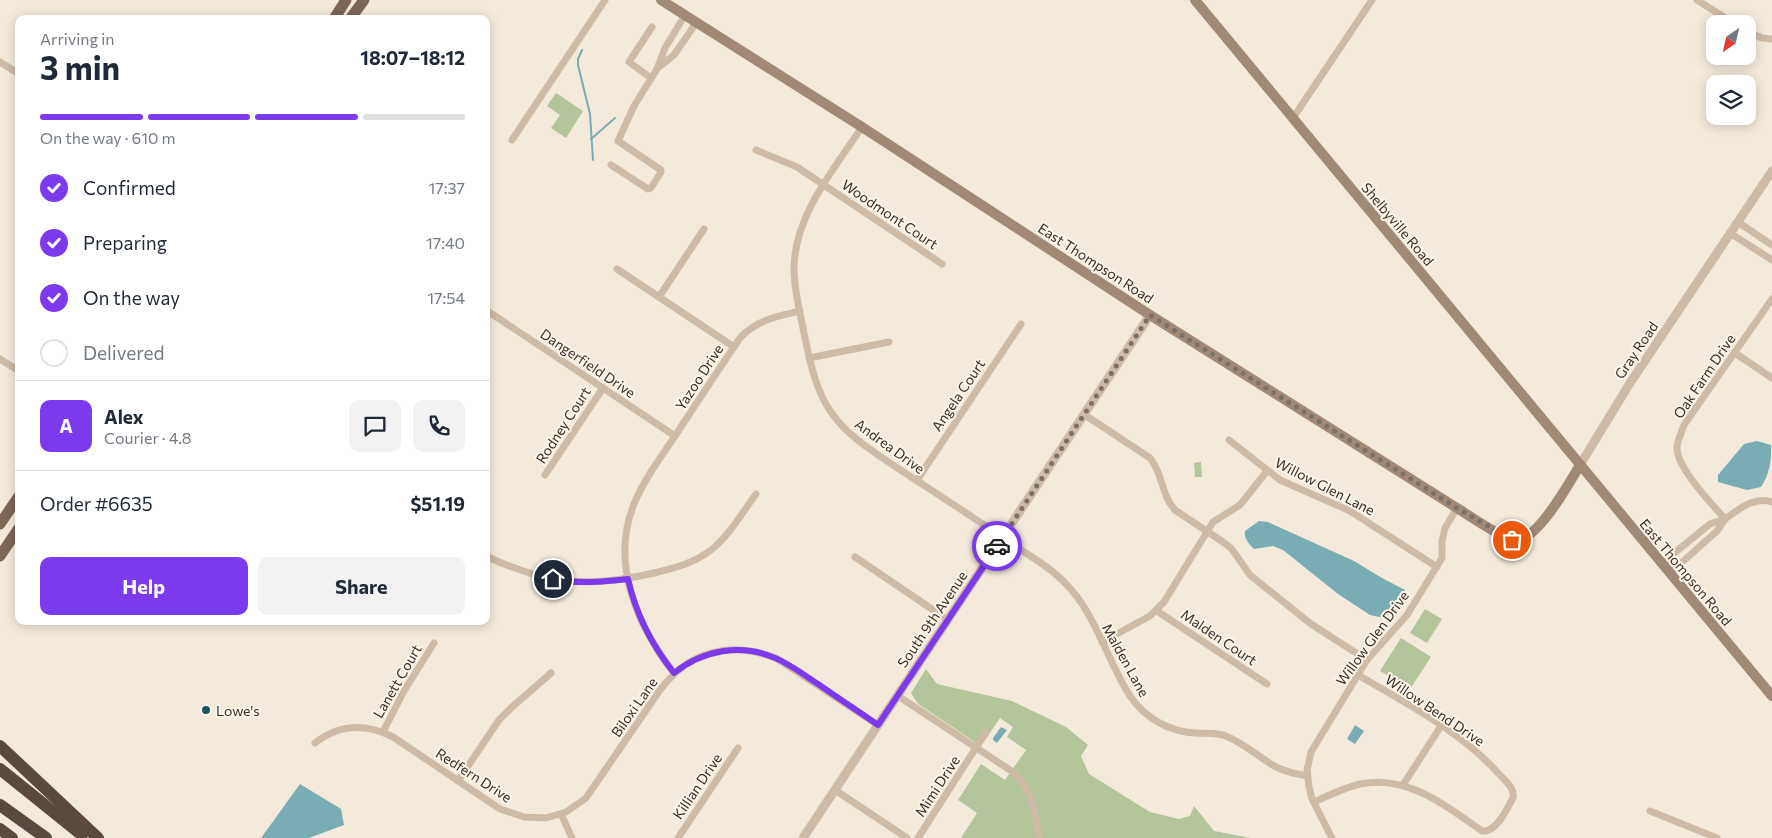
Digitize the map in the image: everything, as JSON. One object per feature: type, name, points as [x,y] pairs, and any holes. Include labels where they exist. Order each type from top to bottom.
[{"type":"highway","points":[[0,746],[98,838]]},
{"type":"highway","points":[[0,770],[86,838]]},
{"type":"highway","points":[[0,805],[46,838]]},
{"type":"highway","points":[[0,829],[12,838]]},
{"type":"main road","points":[[337,15],[346,0]]},
{"type":"main road","points":[[353,15],[364,0]]},
{"type":"main road","name":"East Thompson Road","points":[[661,0],[862,127],[1150,315],[1457,508],[1512,540],[1520,540]]},
{"type":"main road","name":"Shelbyville Road","points":[[1195,0],[1580,465]]},
{"type":"main road","name":"East Thompson Road","points":[[1580,465],[1772,696]]},
{"type":"main road","name":"Gray Road","points":[[1520,540],[1531,535],[1536,530],[1553,508],[1580,465]]},
{"type":"main road","points":[[0,524],[15,502]]},
{"type":"main road","points":[[0,556],[15,534]]},
{"type":"street","points":[[512,140],[605,0]]},
{"type":"street","points":[[1697,0],[1721,15]]},
{"type":"street","points":[[1293,118],[1369,1]]},
{"type":"street","points":[[611,165],[648,189],[651,188],[661,172],[661,170],[618,142],[634,106],[657,69],[665,48],[685,15]]},
{"type":"street","points":[[657,69],[674,54],[696,23]]},
{"type":"street","points":[[651,78],[629,62],[652,27]]},
{"type":"street","points":[[1756,35],[1772,39]]},
{"type":"street","points":[[0,62],[15,71]]},
{"type":"street","points":[[800,311],[795,282],[796,248],[803,223],[811,206],[862,127]]},
{"type":"street","name":"Woodmont Court","points":[[756,150],[797,167],[942,264]]},
{"type":"street","name":"Gray Road","points":[[1580,465],[1630,383],[1772,171]]},
{"type":"street","points":[[1738,222],[1772,245]]},
{"type":"street","points":[[659,297],[704,229]]},
{"type":"street","points":[[1730,233],[1772,260]]},
{"type":"street","points":[[617,268],[734,347]]},
{"type":"street","name":"Oak Farm Drive","points":[[1725,519],[1700,491],[1684,468],[1677,448],[1684,425],[1772,299]]},
{"type":"street","name":"Yazoo Drive","points":[[674,673],[655,647],[640,619],[628,579],[624,544],[629,516],[644,484],[745,333],[760,322],[775,316],[800,311]]},
{"type":"street","name":"Andrea Drive","points":[[800,311],[809,358],[818,389],[830,412],[838,422],[864,446],[1003,538]]},
{"type":"street","name":"Dangerfield Drive","points":[[490,313],[675,436]]},
{"type":"street","name":"South 9th Avenue","points":[[803,838],[1150,315]]},
{"type":"street","name":"Angela Court","points":[[916,480],[1021,324]]},
{"type":"street","points":[[809,358],[889,342]]},
{"type":"street","points":[[1734,353],[1772,378]]},
{"type":"street","points":[[0,359],[15,368]]},
{"type":"street","name":"Rodney Court","points":[[545,475],[603,388]]},
{"type":"street","points":[[1085,415],[1150,458],[1156,468],[1164,494],[1170,505],[1218,537],[1231,548],[1250,576],[1310,624],[1368,660]]},
{"type":"street","name":"Willow Glen Lane","points":[[1229,440],[1285,483],[1356,515],[1437,567]]},
{"type":"street","points":[[1102,642],[1157,611],[1207,531],[1216,520],[1240,505],[1267,471]]},
{"type":"street","points":[[490,557],[514,569],[532,575],[564,581],[599,582],[628,579],[669,570],[690,563],[704,555],[724,538],[756,494]]},
{"type":"street","points":[[1662,563],[1710,524],[1725,519],[1755,500],[1772,502]]},
{"type":"street","name":"Willow Glen Drive","points":[[1332,838],[1310,792],[1307,776],[1309,758],[1314,746],[1368,660],[1407,615],[1437,567],[1442,558],[1442,541],[1445,528],[1457,508]]},
{"type":"street","points":[[1670,573],[1717,531],[1725,519]]},
{"type":"street","name":"Malden Lane","points":[[1003,538],[1054,573],[1071,589],[1081,602],[1129,694],[1146,714],[1159,723],[1183,732],[1213,733],[1227,736],[1275,766],[1307,776]]},
{"type":"street","points":[[854,557],[948,620]]},
{"type":"street","name":"Malden Court","points":[[1157,611],[1267,684]]},
{"type":"street","name":"Lanett Court","points":[[383,732],[404,691],[434,643]]},
{"type":"street","name":"Biloxi Lane","points":[[561,814],[575,807],[592,791],[660,690],[674,673],[695,659],[720,651],[745,650],[764,654],[787,664],[878,725]]},
{"type":"street","points":[[458,781],[499,720],[551,673]]},
{"type":"street","name":"Willow Bend Drive","points":[[1358,675],[1441,726],[1482,756],[1511,787],[1514,794],[1495,827],[1486,832],[1441,802],[1403,785]]},
{"type":"street","name":"Mimi Drive","points":[[898,696],[977,748]]},
{"type":"street","points":[[1314,802],[1360,784],[1403,785],[1441,726]]},
{"type":"street","points":[[315,743],[328,734],[346,728],[368,727],[383,732]]},
{"type":"street","name":"Redfern Drive","points":[[383,732],[508,813],[540,818],[561,814]]},
{"type":"street","name":"Mimi Drive","points":[[916,838],[986,732]]},
{"type":"street","name":"Killian Drive","points":[[678,838],[738,748]]},
{"type":"street","points":[[977,748],[1011,771],[1023,783],[1030,796],[1039,838]]},
{"type":"street","points":[[835,790],[907,838]]},
{"type":"street","points":[[1650,811],[1717,838]]},
{"type":"street","points":[[561,814],[572,838]]},
{"type":"green space","points":[[556,93],[583,111],[566,138],[551,128],[560,115],[547,106]]},
{"type":"green space","points":[[1201,462],[1202,477],[1195,477],[1194,463]]},
{"type":"green space","points":[[1425,609],[1442,619],[1427,643],[1410,633]]},
{"type":"green space","points":[[1401,638],[1431,657],[1410,689],[1380,671]]},
{"type":"green space","points":[[926,669],[937,684],[1012,701],[1066,727],[1088,745],[1081,756],[1089,774],[1150,812],[1179,819],[1190,816],[1194,806],[1214,831],[1251,838],[961,838],[977,813],[958,800],[981,764],[1005,780],[1026,750],[1007,737],[1013,727],[1000,718],[981,746],[918,704],[911,693]]},
{"type":"water","points":[[1757,441],[1771,445],[1769,467],[1761,487],[1747,490],[1718,482],[1718,475],[1744,444]]},
{"type":"water","points":[[1259,521],[1268,522],[1354,561],[1405,590],[1405,597],[1384,618],[1370,615],[1338,594],[1283,550],[1273,546],[1254,549],[1246,539],[1245,531]]},
{"type":"water","points":[[1355,725],[1364,731],[1355,744],[1347,739]]},
{"type":"water","points":[[1001,727],[1007,730],[997,743],[993,738]]},
{"type":"water","points":[[300,784],[341,809],[344,825],[309,838],[261,838]]},
{"type":"waterway","points":[[582,50],[578,59],[578,65],[590,114],[593,160]]},
{"type":"waterway","points":[[591,139],[615,118]]},
{"type":"way so far","points":[[997,546],[1150,315],[1457,508],[1512,540]]},
{"type":"place","name":"Lowe's","points":[[206,710]]},
{"type":"route","points":[[553,579],[599,582],[628,579],[631,595],[640,619],[655,647],[674,673],[695,659],[713,652],[745,650],[764,654],[787,664],[878,725],[997,546]]}]
